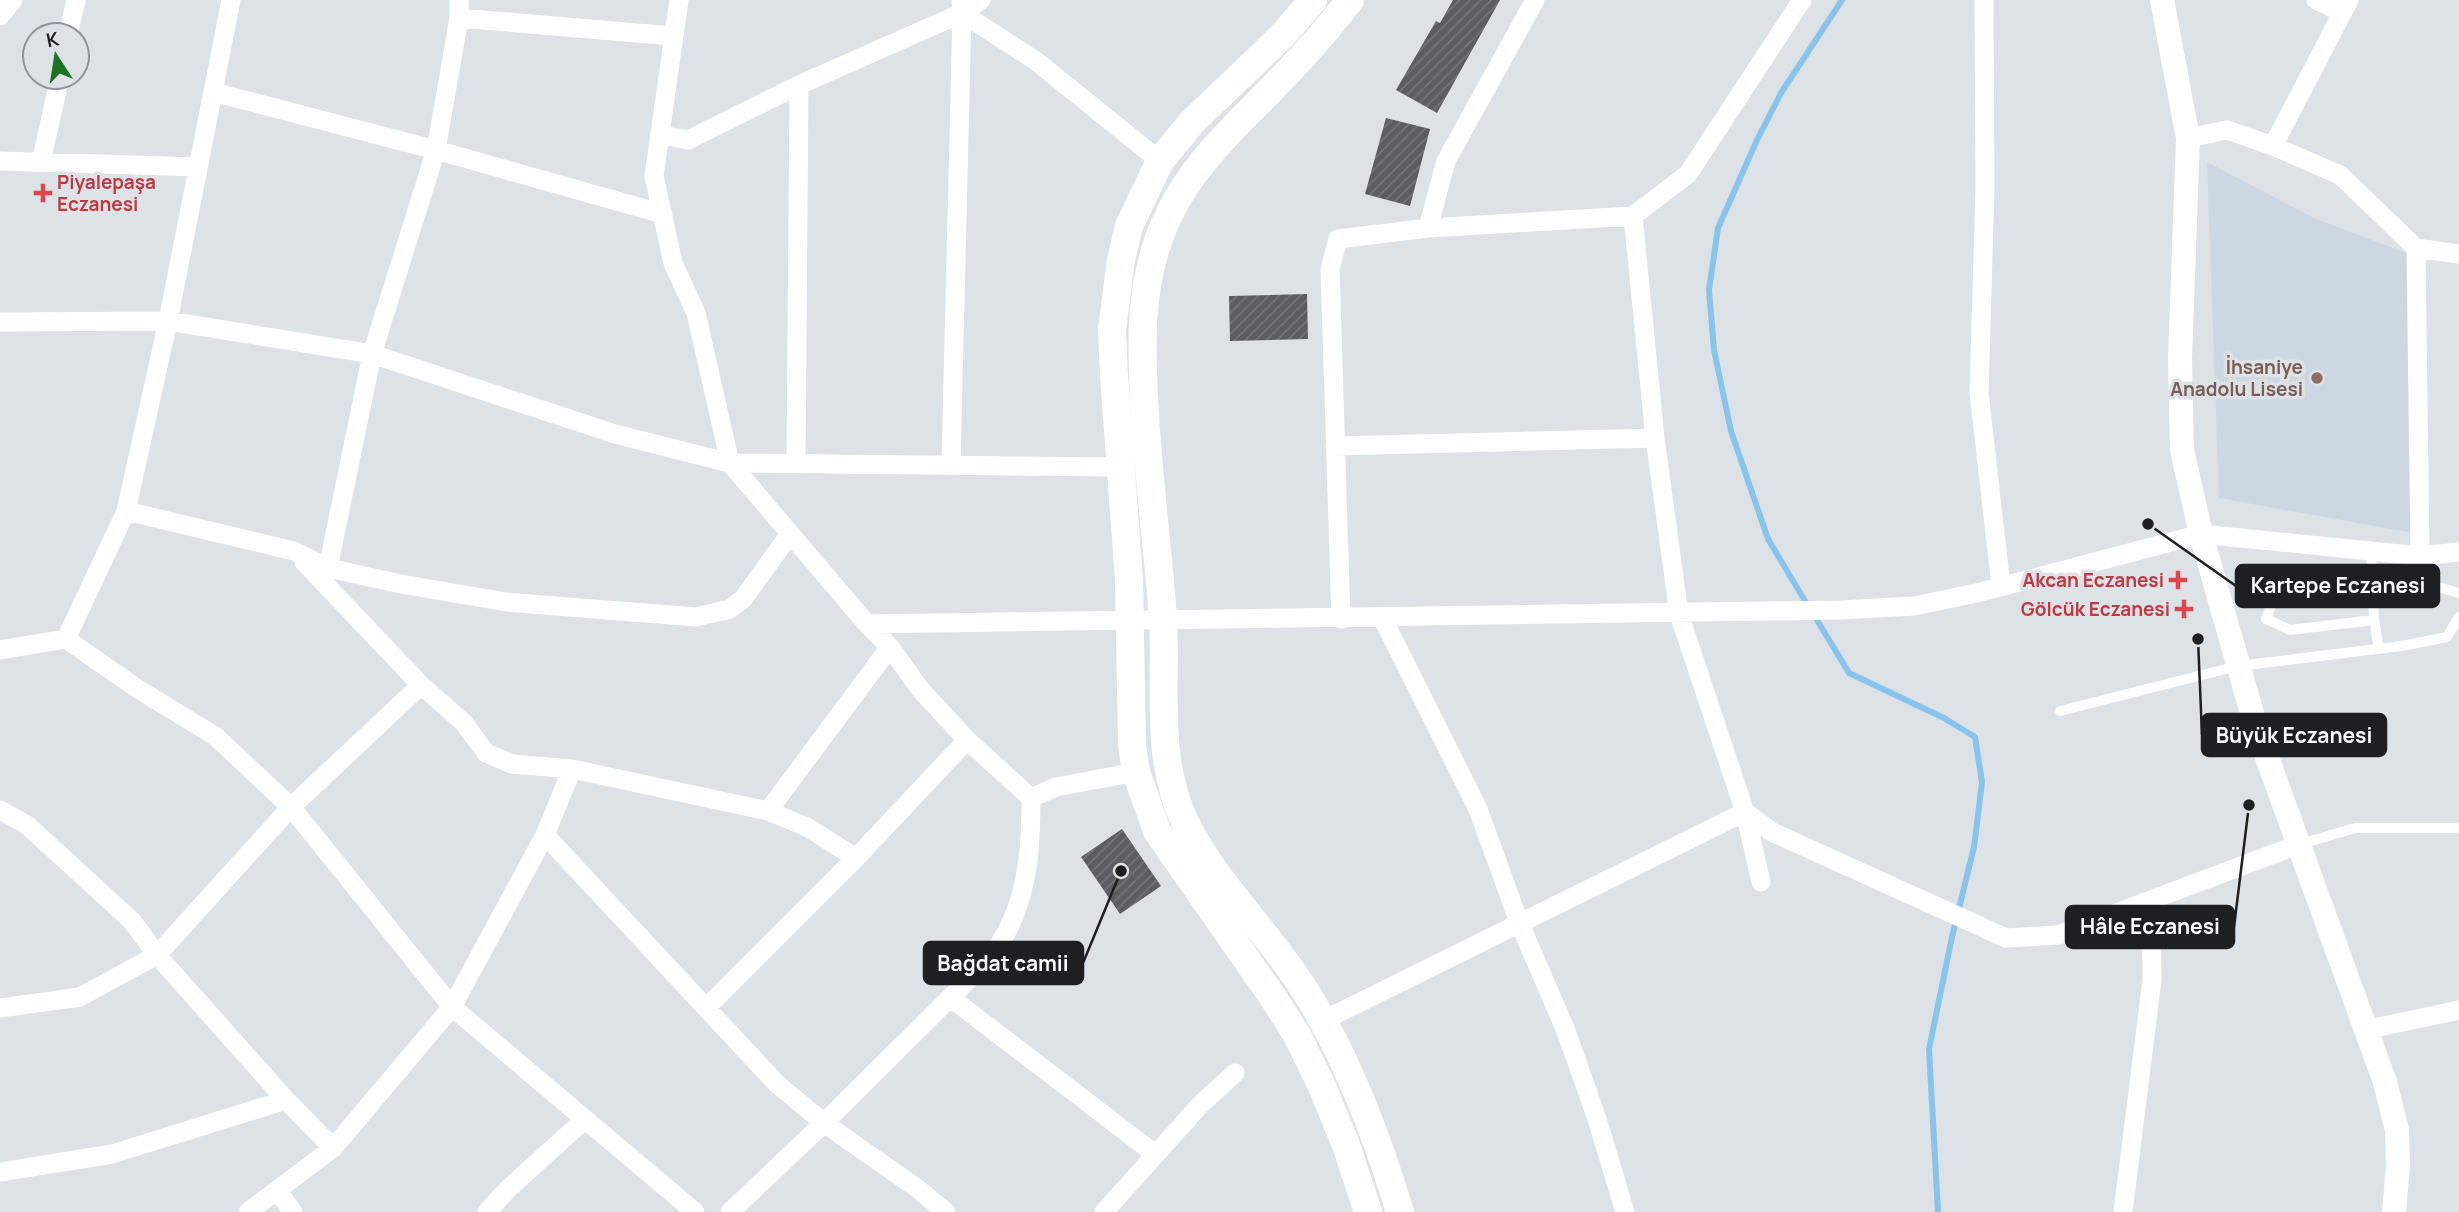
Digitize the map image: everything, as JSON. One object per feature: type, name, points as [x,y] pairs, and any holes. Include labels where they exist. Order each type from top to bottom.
[{"type":"main road","points":[[1313,0],[1282,36],[1192,122],[1160,161],[1129,226],[1115,297],[1112,330],[1130,620],[1132,745],[1136,772],[1157,831],[1297,1035],[1346,1145],[1368,1212]]},
{"type":"main road","points":[[1350,0],[1288,72],[1219,141],[1176,201],[1165,222],[1149,267],[1142,316],[1142,370],[1163,621],[1167,768],[1173,792],[1196,843],[1305,989],[1351,1076],[1385,1164],[1399,1212]]},
{"type":"street","points":[[0,16],[13,0]]},
{"type":"street","points":[[71,21],[76,0]]},
{"type":"street","points":[[66,639],[126,511],[231,0]]},
{"type":"street","points":[[679,0],[654,176],[673,263],[696,313],[730,463],[867,625],[890,647],[920,689],[967,740],[1031,798],[1031,841],[1022,889],[1011,924],[991,957],[730,1212]]},
{"type":"street","points":[[661,135],[688,141],[962,6],[981,0]]},
{"type":"street","points":[[1428,228],[1446,161],[1535,0]]},
{"type":"street","points":[[1341,619],[1330,269],[1338,239],[1428,228],[1633,216],[1688,174],[1802,0]]},
{"type":"street","points":[[1984,0],[1984,188],[1979,393],[2001,586]]},
{"type":"street","points":[[2162,0],[2188,138],[2180,358],[2182,450],[2201,534],[2256,727],[2385,1082],[2397,1130],[2399,1166],[2394,1212]]},
{"type":"street","points":[[2273,146],[2345,6],[2316,0]]},
{"type":"street","points":[[962,6],[1036,61],[1160,161]]},
{"type":"street","points":[[951,464],[962,6]]},
{"type":"street","points":[[328,568],[372,354],[436,150],[459,9],[673,36]]},
{"type":"street","points":[[796,464],[799,85]]},
{"type":"street","points":[[41,162],[57,91]]},
{"type":"street","points":[[213,92],[436,150],[663,214]]},
{"type":"street","points":[[2188,138],[2227,130],[2273,146],[2340,175],[2416,248],[2459,254]]},
{"type":"street","points":[[0,161],[198,167]]},
{"type":"street","points":[[1633,216],[1655,438],[1679,614],[1745,812],[1761,882]]},
{"type":"street","points":[[2416,248],[2420,556]]},
{"type":"street","points":[[0,322],[167,321],[372,354],[615,434],[730,463],[1120,467]]},
{"type":"street","points":[[1335,446],[1655,438]]},
{"type":"street","points":[[126,511],[294,551],[328,568],[401,584],[506,602],[696,617],[730,609],[743,599],[790,534]]},
{"type":"street","points":[[867,625],[1679,614],[1914,606],[2201,534],[2420,556],[2459,552]]},
{"type":"street","points":[[294,551],[421,685],[464,723],[486,753],[512,764],[572,769],[768,811],[807,827],[856,858]]},
{"type":"street","points":[[1383,619],[1478,809],[1519,922],[1566,1031],[1612,1164],[1625,1212]]},
{"type":"street","points":[[0,650],[66,639],[138,689],[215,736],[291,807],[452,1007],[695,1212]]},
{"type":"street","points":[[768,811],[890,647]]},
{"type":"street","points":[[0,1008],[80,997],[157,955],[291,807],[421,685]]},
{"type":"street","points":[[707,1007],[856,858],[967,740]]},
{"type":"street","points":[[248,1212],[333,1148],[452,1007],[545,835],[572,769]]},
{"type":"street","points":[[1031,798],[1056,788],[1136,772]]},
{"type":"street","points":[[0,810],[27,825],[132,921],[157,955],[286,1100],[333,1148]]},
{"type":"street","points":[[1745,812],[1772,832],[2006,938],[2058,935],[2300,844]]},
{"type":"street","points":[[1322,1021],[1745,812]]},
{"type":"street","points":[[545,835],[777,1084],[824,1123],[946,1212]]},
{"type":"street","points":[[2123,1212],[2152,981],[2151,901]]},
{"type":"street","points":[[951,999],[1156,1154]]},
{"type":"street","points":[[2365,1030],[2459,1010]]},
{"type":"street","points":[[1104,1212],[1201,1104],[1235,1073]]},
{"type":"street","points":[[0,1172],[111,1154],[286,1100]]},
{"type":"street","points":[[487,1212],[508,1189],[584,1120]]},
{"type":"street","points":[[277,1190],[293,1212]]},
{"type":"lane","points":[[2371,551],[2374,620],[2379,649]]},
{"type":"lane","points":[[2374,620],[2290,630],[2266,619],[2275,596],[2431,585],[2459,593]]},
{"type":"lane","points":[[2060,711],[2238,666],[2379,649],[2447,636],[2459,617]]},
{"type":"lane","points":[[2300,844],[2356,828],[2459,828]]},
{"type":"shaded area","name":"İhsaniye Anadolu Lisesi","points":[[2207,162],[2314,218],[2416,257],[2424,535],[2219,498]]},
{"type":"building","points":[[1453,0],[1500,0],[1437,113],[1396,90],[1436,21],[1440,23]]},
{"type":"building","points":[[1386,118],[1430,129],[1410,206],[1365,194]]},
{"type":"building","points":[[1307,294],[1308,339],[1230,341],[1229,296]]},
{"type":"building","points":[[1122,829],[1161,886],[1120,914],[1081,857]]},
{"type":"waterway","points":[[1808,606],[1768,539],[1731,431],[1714,350],[1709,290],[1718,228],[1757,140],[1781,93],[1842,0]]},
{"type":"waterway","points":[[1814,615],[1849,673],[1944,718],[1975,737],[1982,782],[1974,847],[1929,1049],[1938,1212]]},
{"type":"place","name":"Piyalepaşa Eczanesi","points":[[43,193]]},
{"type":"place","name":"İhsaniye Anadolu Lisesi","points":[[2317,378]]},
{"type":"place","name":"Kartepe Eczanesi","points":[[2148,524]]},
{"type":"place","name":"Akcan Eczanesi","points":[[2178,580]]},
{"type":"place","name":"Gölcük Eczanesi","points":[[2184,609]]},
{"type":"place","name":"Büyük Eczanesi","points":[[2198,639]]},
{"type":"place","name":"Hâle Eczanesi","points":[[2249,805]]},
{"type":"place","name":"Bağdat camii","points":[[1121,871]]}]
